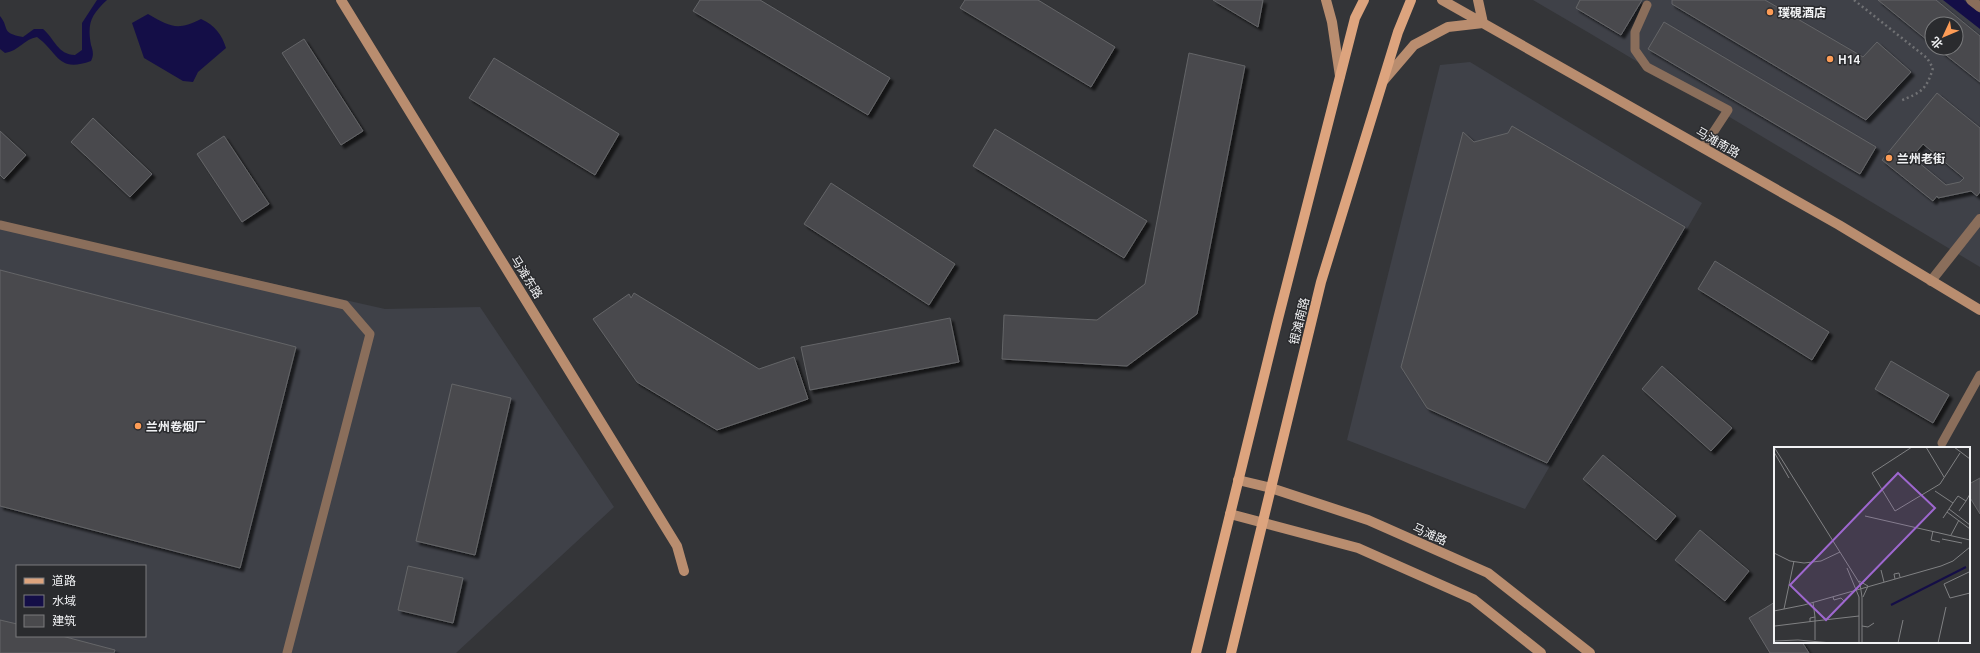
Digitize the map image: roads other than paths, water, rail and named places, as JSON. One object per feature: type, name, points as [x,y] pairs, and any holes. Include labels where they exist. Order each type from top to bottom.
[{"type":"main road","name":"马滩东路","points":[[341,0],[677,546],[684,571]]},
{"type":"main road","points":[[1326,0],[1332,22],[1340,76]]},
{"type":"main road","name":"银滩南路","points":[[1196,653],[1340,76],[1355,18],[1364,0]]},
{"type":"main road","name":"银滩南路","points":[[1231,653],[1321,282],[1398,32],[1411,0]]},
{"type":"main road","name":"马滩南路","points":[[1442,0],[1839,225],[1980,310]]},
{"type":"main road","points":[[1384,80],[1414,45],[1448,27],[1483,23],[1478,0]]},
{"type":"main road","name":"马滩路","points":[[1238,480],[1271,488],[1368,520],[1488,573],[1590,653]]},
{"type":"main road","points":[[1230,514],[1358,548],[1473,599],[1541,653]]},
{"type":"street","points":[[1971,0],[1980,7]]},
{"type":"street","points":[[1932,281],[1980,218]]},
{"type":"lane","points":[[1647,4],[1635,32],[1635,50],[1647,67],[1728,110],[1703,148]]},
{"type":"lane","points":[[0,224],[345,305],[370,334],[287,653]]},
{"type":"lane","points":[[1942,443],[1980,375]]},
{"type":"water","points":[[97,0],[107,0],[97,10],[90,25],[90,37],[93,53],[91,61],[71,65],[65,63],[60,60],[37,37],[28,40],[10,52],[5,53],[0,49],[0,16],[8,32],[11,34],[23,37],[34,29],[43,29],[60,49],[69,54],[75,55],[82,50],[82,23]]},
{"type":"water","points":[[1943,0],[1964,0],[1980,13],[1980,29]]},
{"type":"water","points":[[148,14],[174,26],[186,25],[201,19],[206,21],[217,31],[226,48],[198,72],[193,82],[183,81],[144,58],[132,23]]},
{"type":"place","name":"璞硯酒店","points":[[1770,12]]},
{"type":"place","name":"H14","points":[[1830,59]]},
{"type":"place","name":"兰州老街","points":[[1889,158]]},
{"type":"place","name":"兰州卷烟厂","points":[[138,426]]}]
